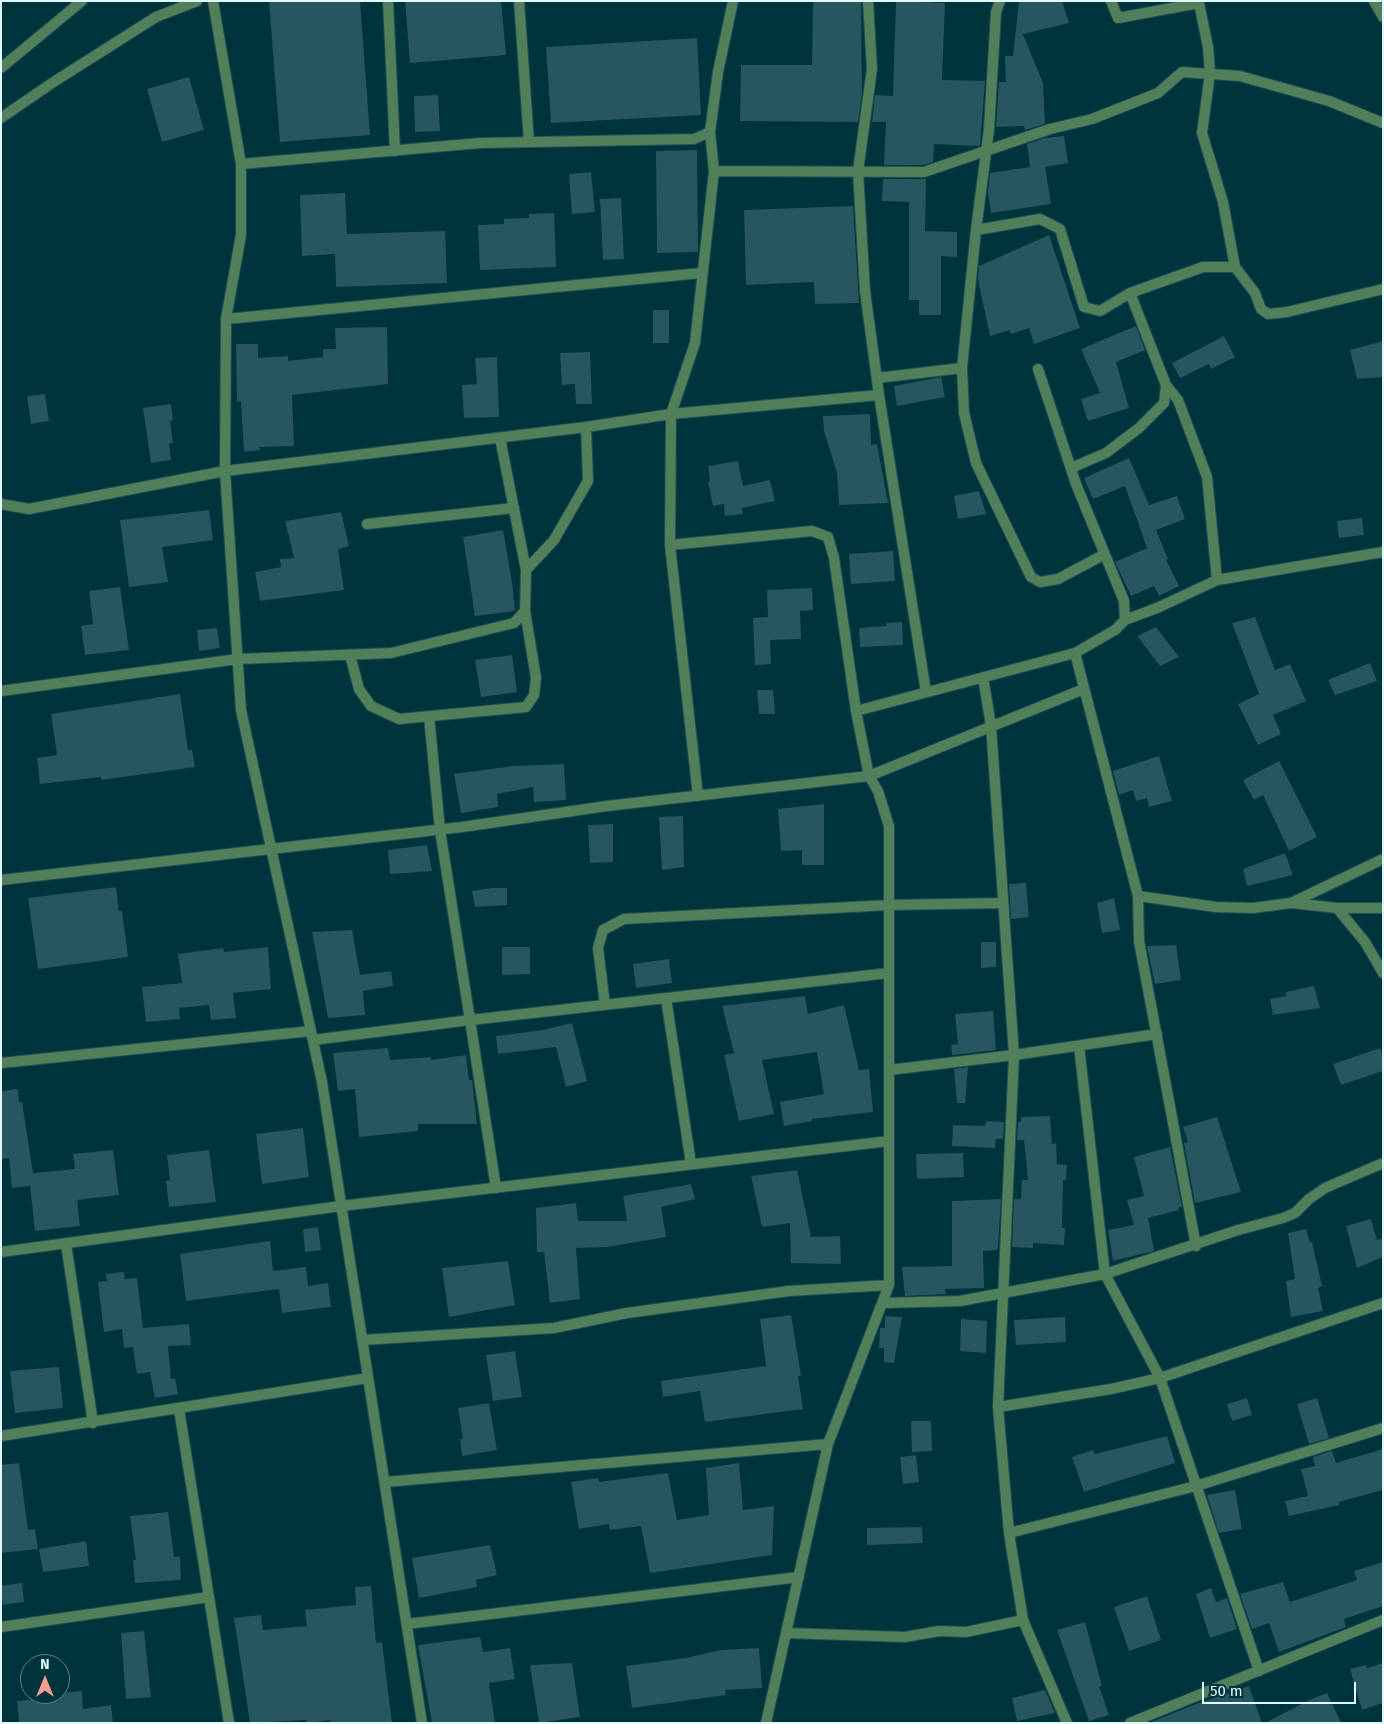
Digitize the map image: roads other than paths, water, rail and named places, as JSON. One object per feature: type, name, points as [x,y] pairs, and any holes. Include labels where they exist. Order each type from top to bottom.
[{"type":"street","points":[[1,68],[82,1]]},
{"type":"street","points":[[1,118],[156,17],[197,1]]},
{"type":"street","points":[[213,1],[241,164],[241,235],[226,319],[225,472],[242,710],[312,1036],[341,1206],[422,1723]]},
{"type":"street","points":[[388,1],[395,151]]},
{"type":"street","points":[[519,1],[529,142]]},
{"type":"street","points":[[698,796],[670,545],[671,414],[695,343],[701,273],[714,170],[710,132],[718,72],[733,1]]},
{"type":"street","points":[[868,1],[872,69],[858,171],[865,291],[879,395],[926,692]]},
{"type":"street","points":[[1000,1],[996,12],[987,150],[976,230],[962,368],[964,413],[976,463],[1031,578],[1040,582],[1058,578],[1106,554]]},
{"type":"street","points":[[1112,1],[1118,18],[1199,3],[1208,47],[1210,73],[1202,133],[1223,202],[1234,267],[1255,293],[1261,309],[1268,314],[1383,289]]},
{"type":"street","points":[[1374,1],[1383,17]]},
{"type":"street","points":[[714,170],[924,172],[1050,129],[1092,118],[1158,93],[1182,72],[1240,76],[1329,101],[1383,122]]},
{"type":"street","points":[[241,164],[480,143],[694,139],[710,132]]},
{"type":"street","points":[[976,230],[1040,219],[1060,229],[1084,307],[1100,311],[1130,293],[1204,267],[1234,267]]},
{"type":"street","points":[[226,319],[701,273]]},
{"type":"street","points":[[1130,293],[1166,385],[1178,400],[1207,477],[1218,580]]},
{"type":"street","points":[[877,378],[962,368]]},
{"type":"street","points":[[1038,369],[1076,484],[1124,601],[1124,620]]},
{"type":"street","points":[[1071,468],[1106,453],[1139,428],[1164,403],[1166,385]]},
{"type":"street","points":[[1,504],[29,509],[225,472],[586,427],[671,414],[879,395]]},
{"type":"street","points":[[526,570],[554,540],[588,481],[586,427]]},
{"type":"street","points":[[350,655],[359,689],[371,706],[399,719],[526,707],[534,695],[536,678],[525,612],[526,570],[500,438]]},
{"type":"street","points":[[367,524],[514,508]]},
{"type":"street","points":[[670,545],[812,531],[828,537],[834,558],[856,711],[869,776],[878,792],[889,826],[889,1285],[828,1444],[766,1723]]},
{"type":"street","points":[[856,711],[1075,652],[1115,630],[1124,620],[1157,608],[1218,580],[1383,552]]},
{"type":"street","points":[[1,691],[238,659],[391,653],[514,623],[525,612]]},
{"type":"street","points":[[1075,652],[1138,896],[1139,941],[1196,1246]]},
{"type":"street","points":[[983,677],[991,726],[1014,1055],[998,1407],[1009,1533],[1024,1620],[1067,1723]]},
{"type":"street","points":[[1,880],[440,830],[698,796],[869,776],[1084,689]]},
{"type":"street","points":[[430,716],[440,830],[496,1188]]},
{"type":"street","points":[[1291,903],[1383,859]]},
{"type":"street","points":[[1138,896],[1216,907],[1253,908],[1291,903],[1337,908],[1383,908]]},
{"type":"street","points":[[605,1005],[598,948],[603,930],[624,919],[889,905],[1002,903]]},
{"type":"street","points":[[1337,908],[1365,942],[1383,973]]},
{"type":"street","points":[[1,1064],[470,1020],[889,973]]},
{"type":"street","points":[[666,998],[691,1164]]},
{"type":"street","points":[[889,1070],[1014,1055],[1157,1034]]},
{"type":"street","points":[[1079,1046],[1106,1274],[1160,1378],[1259,1671]]},
{"type":"street","points":[[1,1252],[341,1206],[889,1141]]},
{"type":"street","points":[[882,1303],[960,1301],[1106,1274],[1196,1246],[1238,1230],[1283,1218],[1295,1213],[1309,1199],[1325,1188],[1383,1163]]},
{"type":"street","points":[[66,1244],[93,1423]]},
{"type":"street","points":[[362,1340],[554,1328],[628,1313],[789,1290],[889,1285]]},
{"type":"street","points":[[998,1407],[1111,1389],[1160,1378],[1383,1303]]},
{"type":"street","points":[[1,1436],[93,1423],[368,1378]]},
{"type":"street","points":[[179,1409],[229,1723]]},
{"type":"street","points":[[1009,1533],[1196,1486],[1383,1428]]},
{"type":"street","points":[[385,1482],[828,1444]]},
{"type":"street","points":[[407,1624],[799,1577]]},
{"type":"street","points":[[1,1627],[209,1597]]},
{"type":"street","points":[[786,1633],[905,1637],[939,1630],[966,1632],[1024,1620]]},
{"type":"street","points":[[1130,1723],[1383,1620]]}]
